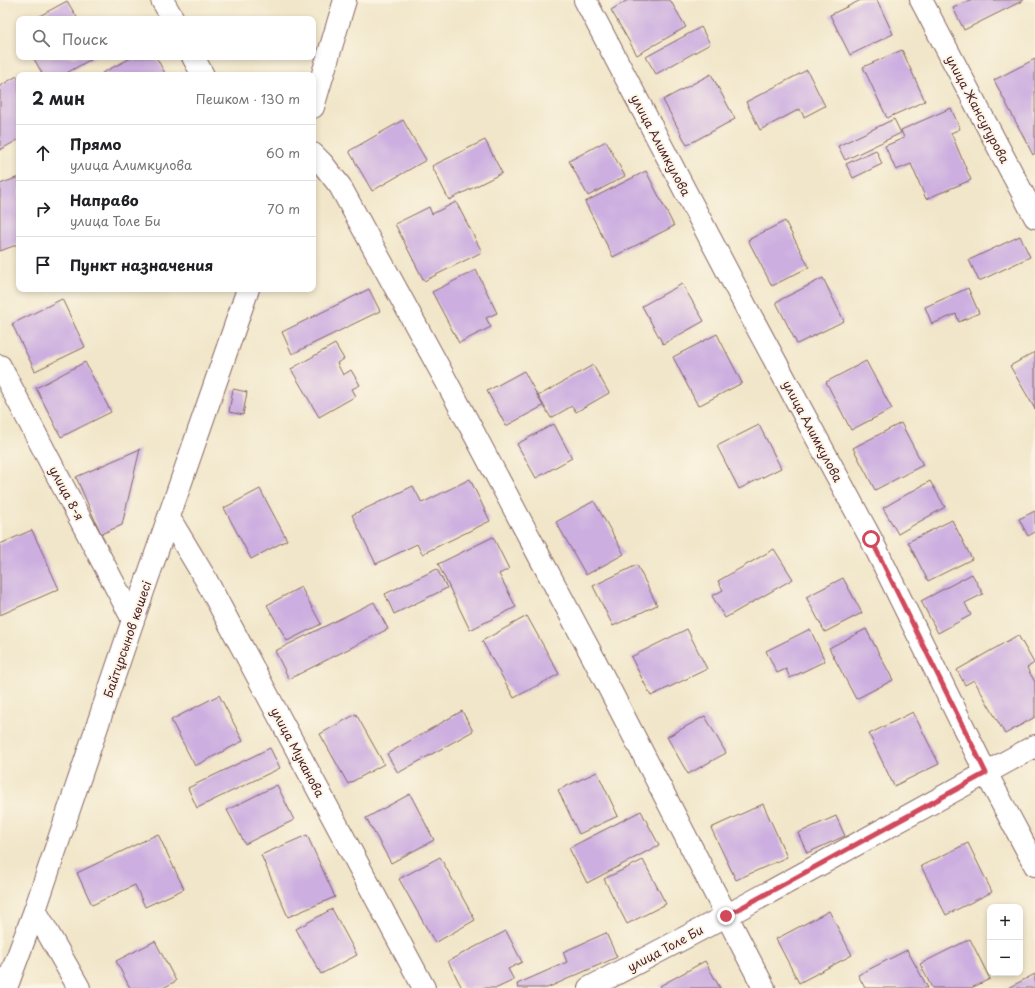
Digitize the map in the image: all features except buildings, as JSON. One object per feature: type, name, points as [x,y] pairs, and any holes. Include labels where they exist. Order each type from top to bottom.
[{"type":"street","points":[[162,0],[171,16]]},
{"type":"street","points":[[316,97],[346,0]]},
{"type":"street","name":"улица Алимкулова","points":[[585,0],[746,307],[871,539],[986,773],[1035,865]]},
{"type":"street","name":"улица Жансугурова","points":[[921,0],[1035,217]]},
{"type":"street","points":[[195,60],[201,72]]},
{"type":"street","points":[[316,157],[336,180],[344,193],[444,377],[593,657],[764,988]]},
{"type":"street","name":"Байтұрсынов көшесі","points":[[6,988],[35,910],[133,620],[247,292]]},
{"type":"street","name":"улица 8-я","points":[[0,366],[133,620]]},
{"type":"street","name":"улица Муканова","points":[[169,518],[208,585],[424,988]]},
{"type":"street","name":"улица Толе Би","points":[[589,988],[726,916],[1035,746]]},
{"type":"street","points":[[35,910],[79,988]]},
{"type":"route","points":[[726,916],[986,773],[871,539]]}]
